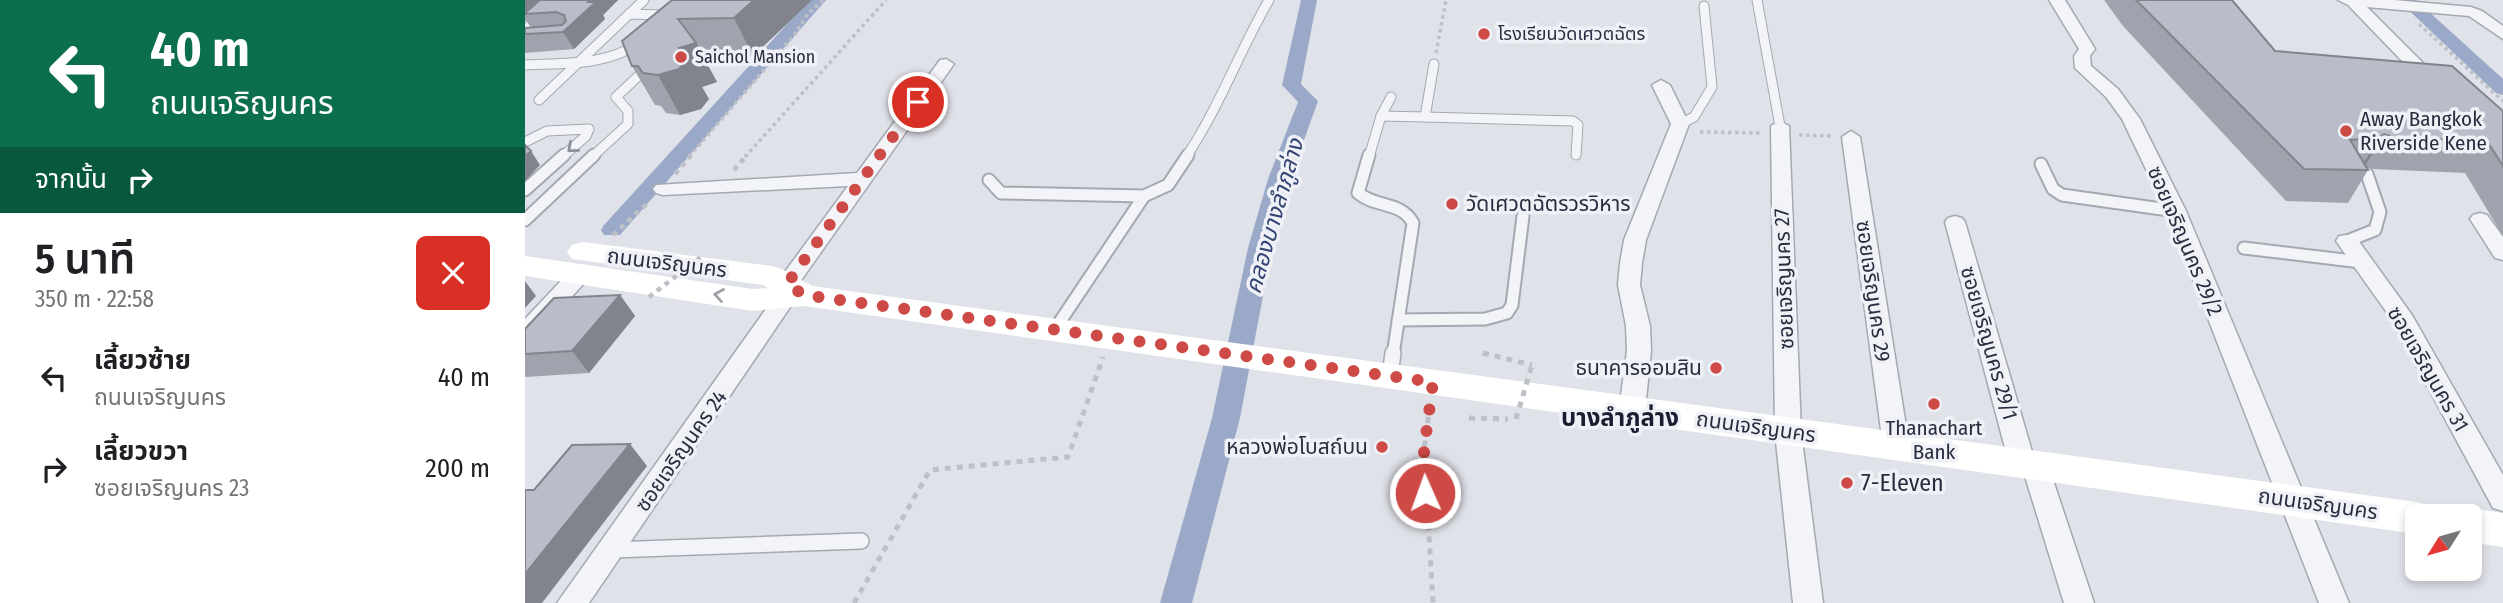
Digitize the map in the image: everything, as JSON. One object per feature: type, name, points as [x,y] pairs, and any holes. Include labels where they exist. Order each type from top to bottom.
[{"type":"main road","name":"ถนนเจริญนคร","points":[[525,245],[771,276],[792,292]]},
{"type":"main road","name":"ถนนเจริญนคร","points":[[525,266],[753,300],[792,292],[2405,516]]},
{"type":"main road","points":[[2482,528],[2503,530]]},
{"type":"street","name":"ซอยเจริญนคร 29/2","points":[[2057,0],[2087,49],[2082,56],[2083,68],[2112,93],[2131,119],[2176,211],[2334,603]]},
{"type":"street","points":[[2349,1],[2413,10],[2477,14],[2503,34]]},
{"type":"street","points":[[2349,1],[2445,93]]},
{"type":"street","points":[[663,189],[862,179],[946,64]]},
{"type":"street","points":[[1632,410],[1639,351],[1638,326],[1629,285],[1631,263],[1635,240],[1680,124],[1661,85]]},
{"type":"street","name":"ซอยเจริญนคร 27","points":[[1780,126],[1788,432],[1808,603]]},
{"type":"street","name":"ซอยเจริญนคร 29","points":[[1851,137],[1896,445]]},
{"type":"street","name":"ซอยเจริญนคร 24","points":[[572,603],[792,292],[862,179]]},
{"type":"street","points":[[2480,219],[2503,253]]},
{"type":"street","name":"ซอยเจริญนคร 29/1","points":[[1955,222],[2029,464]]},
{"type":"street","name":"ซอยเจริญนคร 31","points":[[2347,241],[2400,315],[2503,500]]},
{"type":"street","points":[[525,332],[580,274]]},
{"type":"street","points":[[2029,464],[2079,603]]},
{"type":"lane","points":[[529,36],[560,0]]},
{"type":"lane","points":[[539,100],[644,0]]},
{"type":"lane","points":[[989,180],[1001,193],[1144,196],[1168,185],[1209,123],[1245,42],[1269,0]]},
{"type":"lane","points":[[1757,0],[1780,126]]},
{"type":"lane","points":[[1680,124],[1694,117],[1712,87],[1704,6]]},
{"type":"lane","points":[[629,14],[660,15],[663,20],[655,28]]},
{"type":"lane","points":[[525,65],[616,57],[631,50],[647,35]]},
{"type":"lane","points":[[525,220],[628,124],[628,111],[616,97],[660,57]]},
{"type":"lane","points":[[1425,117],[1434,64]]},
{"type":"lane","points":[[1390,375],[1413,223],[1411,216],[1399,206],[1364,199],[1358,193],[1381,116],[1391,97]]},
{"type":"lane","points":[[1381,116],[1573,121],[1578,125],[1576,155]]},
{"type":"lane","points":[[525,142],[547,130],[589,129],[586,136],[525,190]]},
{"type":"lane","points":[[2041,164],[2053,189],[2062,195],[2176,211]]},
{"type":"lane","points":[[2347,241],[2375,230],[2380,212],[2367,174]]},
{"type":"lane","points":[[1055,329],[1144,196]]},
{"type":"lane","points":[[1398,320],[1485,319],[1507,313],[1512,305],[1523,216]]},
{"type":"lane","points":[[2244,248],[2361,262]]},
{"type":"lane","points":[[611,550],[861,541]]},
{"type":"path","points":[[610,238],[663,189],[795,34],[807,15],[823,0]]},
{"type":"path","points":[[719,186],[886,0]]},
{"type":"path","points":[[1434,64],[1446,0]]},
{"type":"path","points":[[2413,10],[2503,102]]},
{"type":"path","points":[[649,297],[702,256]]},
{"type":"path","points":[[854,603],[930,470],[1068,457],[1110,337]]},
{"type":"path","points":[[1469,418],[1516,419],[1532,365],[1483,353]]},
{"type":"path","points":[[1433,382],[1424,450],[1433,603]]},
{"type":"building","points":[[540,0],[596,2],[563,32],[525,34],[525,28],[562,25],[566,21],[564,15],[556,12],[525,14]]},
{"type":"building","points":[[672,0],[754,0],[734,18],[678,19],[696,43],[679,48],[687,60],[679,69],[658,75],[643,73],[638,66],[632,66],[622,41]]},
{"type":"building","points":[[2136,0],[2232,0],[2275,51],[2452,66],[2503,111],[2503,166],[2487,141],[2393,137],[2384,134],[2379,138],[2350,140],[2368,170],[2304,169]]},
{"type":"building","points":[[525,145],[531,151],[525,156]]},
{"type":"building","points":[[620,295],[572,351],[525,354],[525,329],[554,298]]},
{"type":"building","points":[[630,444],[525,574],[525,490],[534,490],[572,445]]},
{"type":"waterway","points":[[612,230],[818,0]]},
{"type":"waterway","name":"คลองบางลำภูล่าง","points":[[1176,603],[1226,418],[1260,248],[1279,179],[1308,101],[1291,85],[1309,0]]},
{"type":"waterway","points":[[2406,0],[2503,89]]},
{"type":"place","name":"โรงเรียนวัดเศวตฉัตร","points":[[1484,34]]},
{"type":"place","name":"Saichol Mansion","points":[[681,57]]},
{"type":"place","name":"Away Bangkok Riverside Kene","points":[[2346,131]]},
{"type":"place","name":"วัดเศวตฉัตรวรวิหาร","points":[[1452,204]]},
{"type":"place","name":"ธนาคารออมสิน","points":[[1716,368]]},
{"type":"place","name":"Thanachart Bank","points":[[1934,404]]},
{"type":"place","name":"หลวงพ่อโบสถ์บน","points":[[1382,447]]},
{"type":"place","name":"7-Eleven","points":[[1847,483]]},
{"type":"district","name":"บางลำภูล่าง","points":[[1620,418]]},
{"type":"route","points":[[918,102],[787,284],[804,295],[1433,382],[1424,450],[1425,493]]}]
